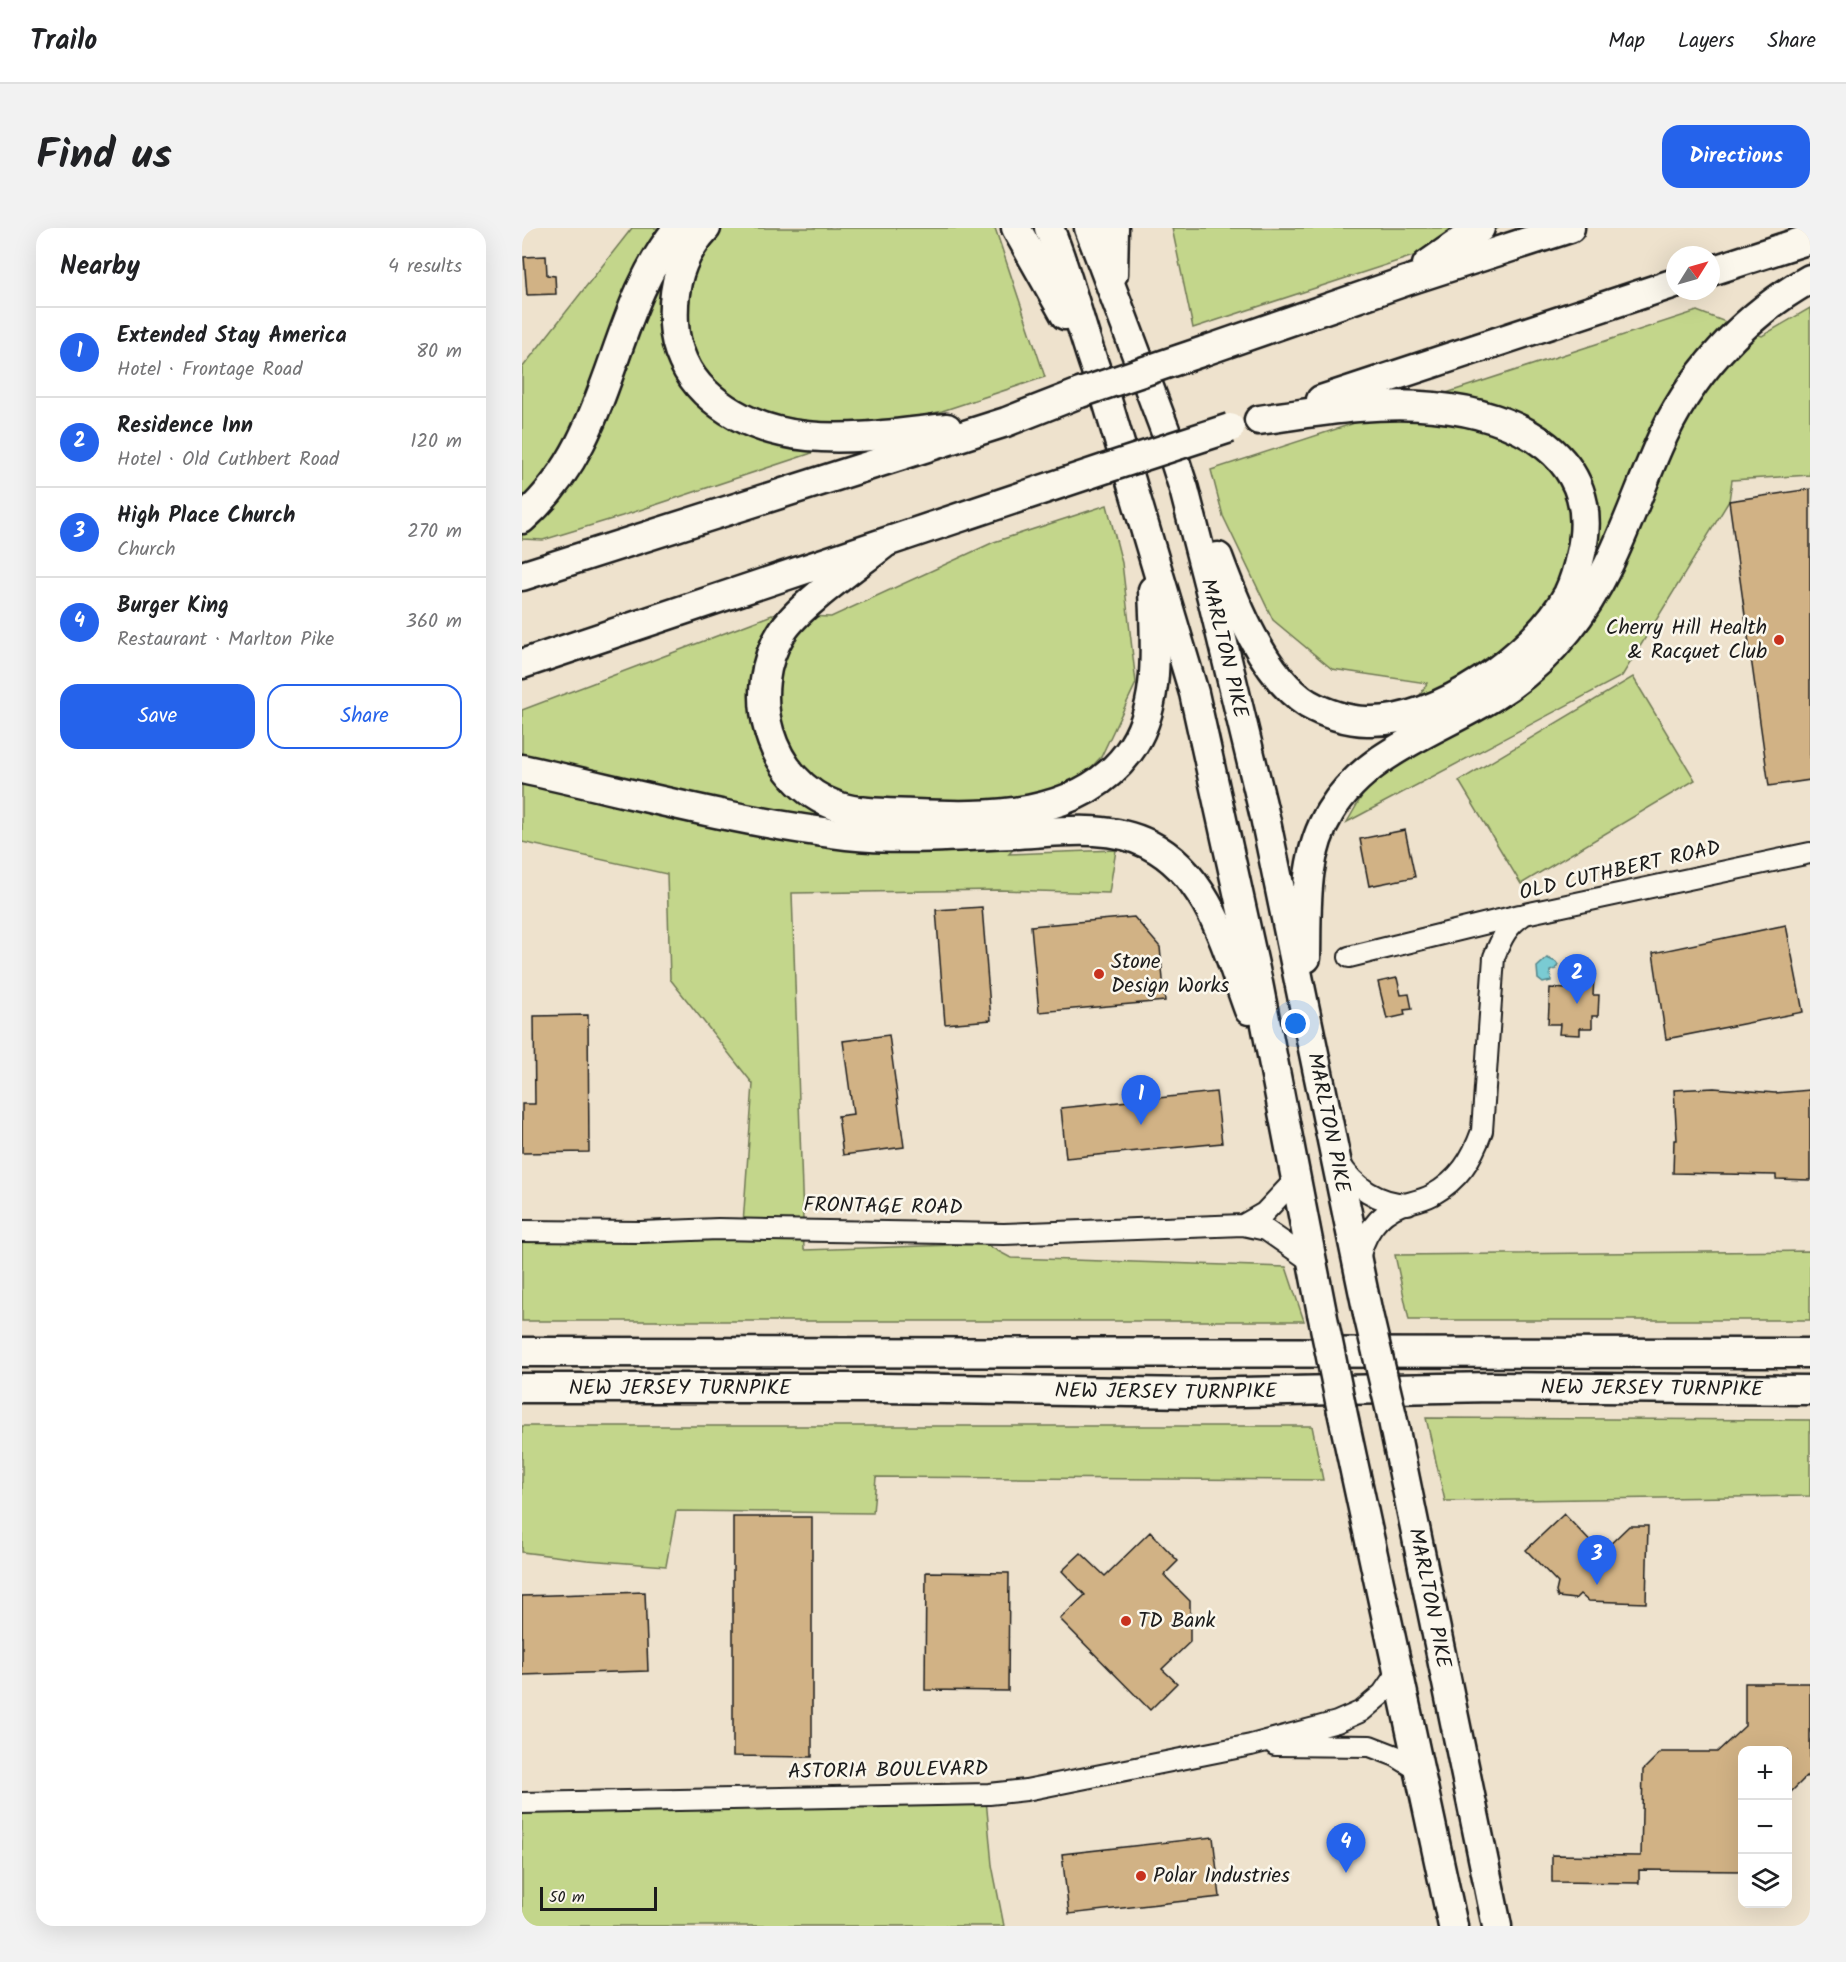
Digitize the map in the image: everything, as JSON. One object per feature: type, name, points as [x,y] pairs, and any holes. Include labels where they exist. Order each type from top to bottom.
[{"type":"highway","points":[[522,519],[545,495],[580,446],[598,407],[647,273],[678,228]]},
{"type":"highway","points":[[706,228],[687,254],[677,277],[673,299],[675,340],[692,376],[721,407],[746,422],[801,437],[831,438],[1006,422]]},
{"type":"highway","points":[[1016,228],[1091,362]]},
{"type":"highway","name":"MARLTON PIKE","points":[[1049,228],[1091,362],[1106,397],[1194,693],[1258,983],[1342,1411],[1453,1926]]},
{"type":"highway","name":"MARLTON PIKE","points":[[1089,228],[1165,430],[1184,489],[1265,817],[1497,1926]]},
{"type":"highway","points":[[1113,291],[1114,228]]},
{"type":"highway","points":[[1406,280],[1480,228]]},
{"type":"highway","points":[[522,576],[1006,422],[1080,393],[1406,280],[1570,228]]},
{"type":"highway","points":[[1720,268],[1810,239]]},
{"type":"highway","points":[[1305,1008],[1311,862],[1318,835],[1343,792],[1386,756],[1512,684],[1556,644],[1595,593],[1659,444],[1701,375],[1748,322],[1810,279]]},
{"type":"highway","points":[[522,664],[1107,468],[1666,286]]},
{"type":"highway","points":[[1184,489],[1211,537],[1244,621],[1265,658],[1289,688],[1308,704],[1332,714],[1367,722],[1398,718],[1426,710],[1471,688],[1514,656],[1547,623],[1568,594],[1584,538],[1584,504],[1575,481],[1559,458],[1536,437],[1509,423],[1433,406],[1351,408],[1259,420]]},
{"type":"highway","points":[[885,543],[798,615],[783,631],[764,674],[763,710],[769,736],[783,762],[803,788],[838,806],[848,808],[870,812],[939,815],[1022,811],[1064,800],[1090,788],[1127,754],[1140,732],[1153,684],[1155,642],[1150,543]]},
{"type":"highway","points":[[522,769],[742,817],[847,835],[943,837],[1062,831],[1128,835],[1166,854],[1184,872],[1205,900],[1222,935],[1278,1090]]},
{"type":"highway","name":"NEW JERSEY TURNPIKE","points":[[522,1353],[1810,1353]]},
{"type":"highway","name":"NEW JERSEY TURNPIKE","points":[[522,1388],[883,1388],[1191,1393],[1492,1387],[1810,1390]]},
{"type":"street","name":"OLD CUTHBERT ROAD","points":[[1359,1269],[1362,1247],[1372,1227],[1388,1212],[1430,1196],[1450,1183],[1474,1155],[1482,1131],[1494,957],[1503,934],[1511,924],[1525,914],[1810,853]]},
{"type":"street","points":[[1349,957],[1525,914]]},
{"type":"street","points":[[1334,1148],[1345,1172],[1364,1190],[1388,1201],[1408,1204]]},
{"type":"street","name":"FRONTAGE ROAD","points":[[1243,1225],[1264,1214],[1295,1180]]},
{"type":"street","name":"FRONTAGE ROAD","points":[[522,1231],[641,1232],[718,1229],[1004,1234],[1243,1225],[1266,1230],[1312,1262]]},
{"type":"street","name":"ASTORIA BOULEVARD","points":[[522,1803],[989,1794],[1026,1790],[1251,1745],[1337,1722],[1362,1711],[1383,1693],[1398,1671]]},
{"type":"street","name":"ASTORIA BOULEVARD","points":[[1251,1745],[1370,1746],[1396,1756],[1420,1771]]},
{"type":"green space","points":[[632,228],[995,228],[1045,377],[942,411],[875,428],[809,454],[622,516],[543,540],[522,539],[522,368]]},
{"type":"green space","points":[[1172,228],[1499,228],[1193,328]]},
{"type":"green space","points":[[1810,308],[1810,475],[1732,480],[1729,501],[1622,676],[1347,822],[1427,683],[1332,669],[1273,620],[1223,516],[1211,470],[1697,311],[1762,336]]},
{"type":"green space","points":[[1107,505],[1122,563],[1136,683],[1101,757],[1009,854],[1116,850],[1109,893],[999,890],[792,893],[804,1250],[985,1244],[1011,1258],[1286,1267],[1304,1321],[522,1321],[522,1239],[742,1238],[753,1084],[670,979],[667,874],[522,842],[522,710],[772,615],[831,617],[994,542]]},
{"type":"green space","points":[[1633,677],[1695,780],[1521,884],[1459,781]]},
{"type":"green space","points":[[1810,1251],[1810,1320],[1409,1320],[1395,1255]]},
{"type":"green space","points":[[1426,1418],[1810,1420],[1810,1496],[1445,1501]]},
{"type":"green space","points":[[522,1426],[1312,1426],[1323,1480],[876,1477],[873,1513],[676,1511],[666,1566],[522,1552]]},
{"type":"green space","points":[[986,1799],[992,1865],[1004,1926],[522,1926],[522,1810]]},
{"type":"water","points":[[1547,958],[1558,965],[1556,969],[1550,971],[1551,981],[1543,983],[1538,979],[1537,967]]},
{"type":"building","points":[[546,256],[547,275],[555,276],[556,294],[527,295],[524,257]]},
{"type":"building","name":"Cherry Hill Health & Racquet Club","points":[[1810,489],[1810,780],[1769,786],[1729,501]]},
{"type":"building","points":[[1405,830],[1415,877],[1369,886],[1360,839]]},
{"type":"building","points":[[982,907],[991,1020],[945,1024],[936,910]]},
{"type":"building","name":"Stone Design Works","points":[[1134,917],[1160,947],[1165,1001],[1039,1012],[1031,926]]},
{"type":"building","points":[[1786,925],[1803,1012],[1666,1039],[1653,953]]},
{"type":"building","points":[[1569,963],[1589,965],[1588,977],[1594,978],[1593,995],[1599,995],[1598,1016],[1592,1016],[1592,1028],[1580,1028],[1580,1035],[1559,1034],[1560,1024],[1548,1024],[1550,988],[1567,989]]},
{"type":"building","points":[[1397,978],[1401,995],[1409,994],[1412,1009],[1404,1010],[1405,1015],[1387,1019],[1378,982]]},
{"type":"building","points":[[588,1015],[589,1152],[522,1153],[522,1104],[535,1104],[534,1016]]},
{"type":"building","points":[[889,1035],[904,1147],[843,1155],[838,1116],[853,1114],[843,1041]]},
{"type":"building","points":[[1714,1088],[1775,1093],[1810,1090],[1810,1180],[1776,1179],[1776,1175],[1673,1173],[1674,1140],[1677,1140],[1674,1090]]},
{"type":"building","points":[[1216,1092],[1222,1143],[1066,1158],[1061,1108]]},
{"type":"building","points":[[1564,1514],[1601,1553],[1629,1526],[1648,1526],[1646,1603],[1588,1601],[1580,1594],[1575,1599],[1558,1597],[1556,1592],[1558,1583],[1526,1550]]},
{"type":"building","points":[[733,1517],[812,1517],[812,1757],[733,1756]]},
{"type":"building","name":"TD Bank","points":[[1150,1532],[1178,1561],[1164,1575],[1190,1601],[1190,1642],[1162,1669],[1177,1683],[1150,1710],[1060,1619],[1085,1595],[1062,1571],[1081,1553],[1105,1576]]},
{"type":"building","points":[[926,1572],[1009,1573],[1008,1691],[925,1690]]},
{"type":"building","points":[[645,1592],[648,1671],[522,1675],[522,1596]]},
{"type":"building","points":[[1745,1683],[1810,1683],[1810,1773],[1792,1791],[1792,1746],[1738,1746],[1738,1871],[1639,1870],[1639,1883],[1552,1882],[1552,1855],[1641,1856],[1643,1770],[1661,1752],[1717,1752],[1745,1726]]},
{"type":"building","name":"Polar Industries","points":[[1213,1837],[1220,1897],[1069,1914],[1062,1854]]},
{"type":"place","name":"Cherry Hill Health & Racquet Club","points":[[1779,640]]},
{"type":"place","name":"Stone Design Works","points":[[1099,974]]},
{"type":"place","name":"Residence Inn","points":[[1577,1004]]},
{"type":"place","name":"Extended Stay America","points":[[1141,1125]]},
{"type":"place","name":"High Place Church","points":[[1597,1585]]},
{"type":"place","name":"TD Bank","points":[[1126,1621]]},
{"type":"place","name":"Burger King","points":[[1346,1873]]},
{"type":"place","name":"Polar Industries","points":[[1141,1876]]}]
